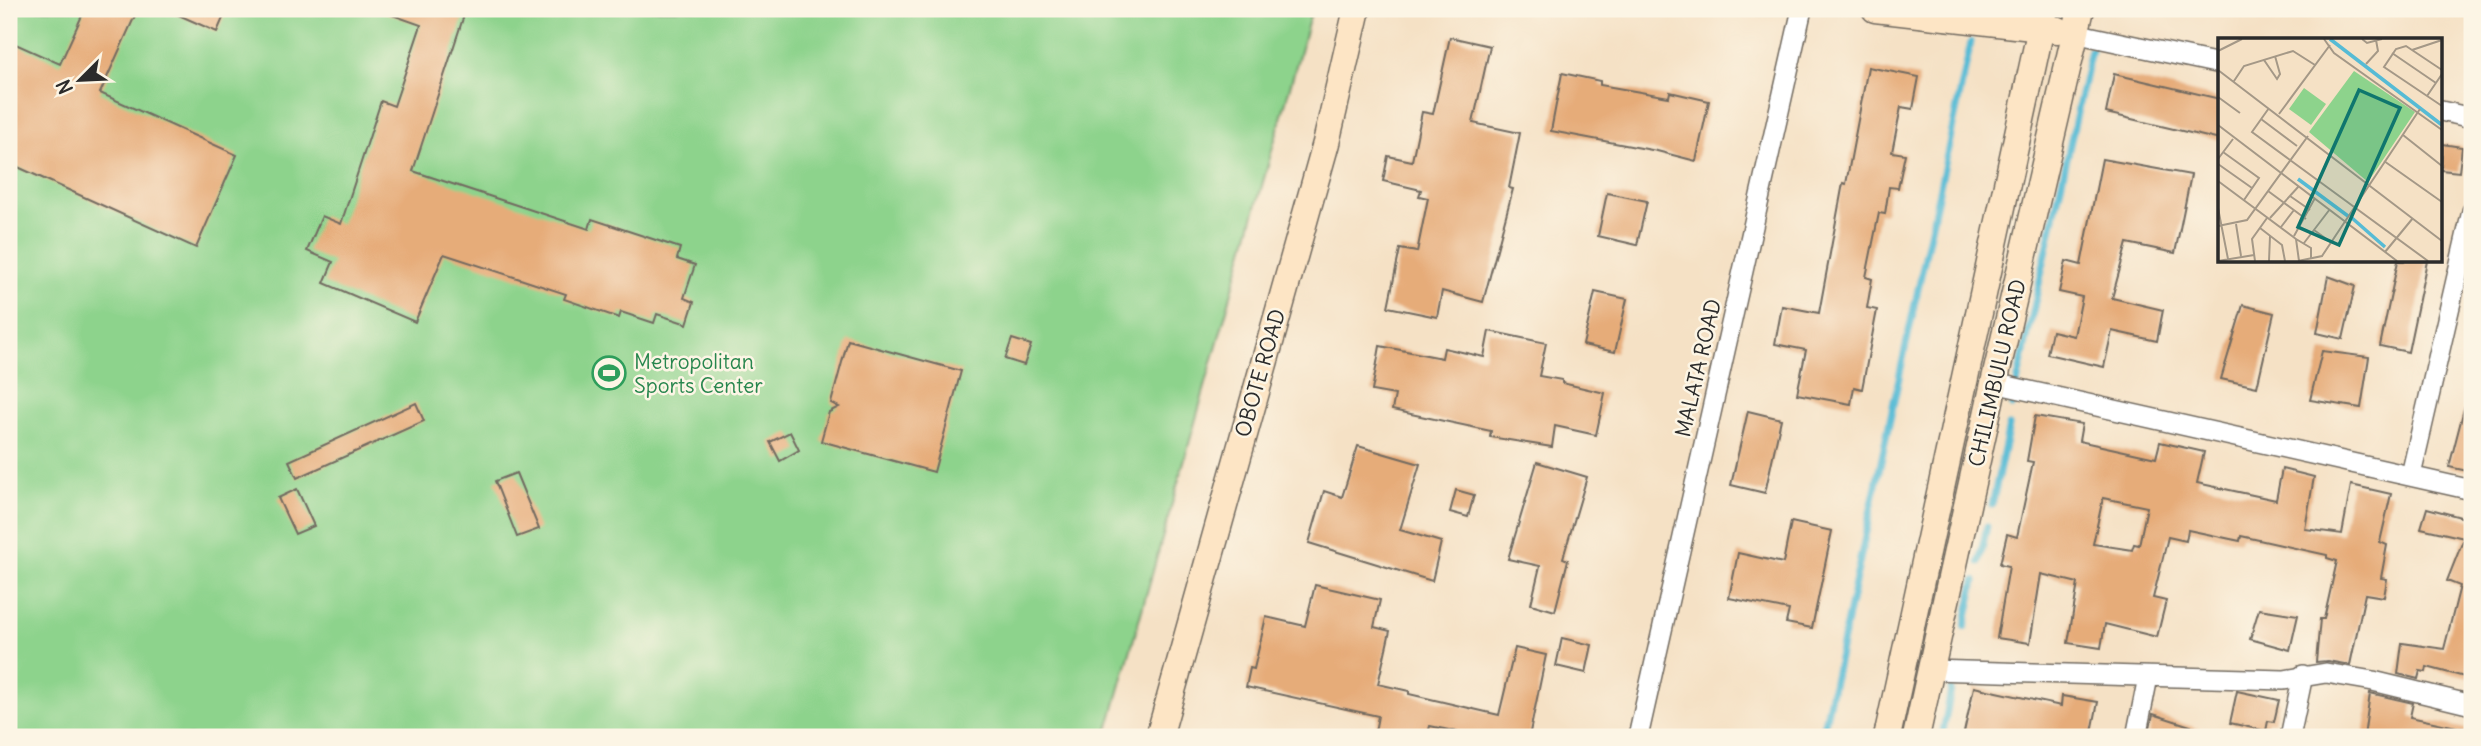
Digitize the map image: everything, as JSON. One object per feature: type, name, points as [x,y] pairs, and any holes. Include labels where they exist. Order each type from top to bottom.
[{"type":"main road","name":"OBOTE ROAD","points":[[1159,737],[1326,143],[1357,9]]},
{"type":"main road","points":[[1875,9],[2078,21]]},
{"type":"main road","name":"CHILIMBULU ROAD","points":[[1887,737],[2042,18]]},
{"type":"main road","name":"CHILIMBULU ROAD","points":[[1916,737],[2078,21]]},
{"type":"street","name":"MALATA ROAD","points":[[1638,737],[1802,9]]},
{"type":"street","points":[[2078,21],[2218,63]]},
{"type":"street","points":[[2442,111],[2472,118]]},
{"type":"street","points":[[2411,475],[2472,211]]},
{"type":"street","points":[[1994,383],[2472,490]]},
{"type":"street","points":[[1931,670],[2284,680],[2326,673],[2472,705]]},
{"type":"street","points":[[2290,737],[2303,675]]},
{"type":"street","points":[[2136,737],[2148,677]]},
{"type":"green space","name":"Metropolitan Sports Center","points":[[9,9],[1312,9],[1106,737],[9,737]]},
{"type":"building","points":[[85,9],[138,9],[100,93],[237,155],[196,248],[9,163],[9,41],[60,64]]},
{"type":"building","points":[[165,9],[227,9],[217,32]]},
{"type":"building","points":[[384,9],[466,9],[413,171],[589,229],[592,219],[680,248],[677,259],[695,265],[684,298],[694,302],[687,324],[657,314],[654,323],[621,312],[619,318],[564,299],[566,294],[444,254],[415,322],[324,283],[333,262],[307,251],[322,216],[341,224],[381,101],[394,106],[421,25],[384,12]]},
{"type":"building","points":[[1450,37],[1490,46],[1473,123],[1520,133],[1509,188],[1513,189],[1483,302],[1442,291],[1437,317],[1388,307],[1400,249],[1417,252],[1428,198],[1419,196],[1421,190],[1383,181],[1388,156],[1412,161],[1422,112],[1433,114]]},
{"type":"building","points":[[1868,67],[1919,77],[1913,109],[1901,107],[1892,152],[1905,154],[1898,188],[1889,187],[1885,214],[1879,213],[1866,277],[1872,279],[1867,308],[1877,310],[1862,389],[1854,387],[1851,404],[1797,394],[1806,350],[1775,344],[1782,306],[1819,313]]},
{"type":"building","points":[[1562,73],[1600,81],[1600,85],[1669,97],[1670,92],[1709,101],[1696,161],[1551,131]]},
{"type":"building","points":[[2114,74],[2218,99],[2218,140],[2106,113]]},
{"type":"building","points":[[2442,144],[2462,147],[2459,172],[2442,170]]},
{"type":"building","points":[[2102,159],[2191,175],[2175,253],[2127,243],[2112,298],[2163,310],[2157,341],[2112,331],[2104,367],[2047,354],[2052,331],[2074,336],[2082,297],[2059,292],[2066,261],[2081,265]]},
{"type":"building","points":[[1607,193],[1647,201],[1637,245],[1598,236]]},
{"type":"building","points":[[2398,262],[2427,262],[2408,352],[2380,346]]},
{"type":"building","points":[[2328,276],[2355,286],[2343,339],[2317,333]]},
{"type":"building","points":[[1595,292],[1627,299],[1615,352],[1583,345]]},
{"type":"building","points":[[2243,305],[2274,313],[2257,387],[2221,379]]},
{"type":"building","points":[[1489,331],[1546,343],[1539,376],[1605,393],[1596,435],[1555,426],[1552,447],[1490,437],[1491,431],[1392,410],[1395,395],[1372,391],[1380,346],[1442,358],[1444,348],[1484,357]]},
{"type":"building","points":[[1012,339],[1031,345],[1024,365],[1005,359]]},
{"type":"building","points":[[848,340],[961,371],[934,472],[821,441],[829,412],[839,407],[831,403]]},
{"type":"building","points":[[2322,351],[2369,357],[2361,408],[2310,400]]},
{"type":"building","points":[[416,403],[424,421],[297,478],[289,461]]},
{"type":"building","points":[[2465,405],[2472,406],[2472,472],[2449,467]]},
{"type":"building","points":[[1748,411],[1781,419],[1765,493],[1731,485]]},
{"type":"building","points":[[2035,416],[2082,424],[2079,441],[2156,458],[2160,442],[2204,452],[2197,483],[2276,500],[2282,469],[2314,477],[2305,529],[2342,534],[2351,485],[2391,494],[2380,542],[2387,545],[2381,578],[2387,579],[2384,597],[2365,594],[2350,665],[2316,662],[2320,619],[2324,619],[2337,561],[2327,558],[2327,555],[2241,536],[2240,541],[2188,530],[2186,541],[2168,537],[2153,598],[2166,601],[2157,637],[2105,624],[2101,648],[2068,643],[2078,583],[2041,574],[2030,643],[1997,638],[2009,566],[2000,564],[2007,534],[2017,537],[2033,462],[2027,461]],"holes":[[[2103,498],[2147,507],[2139,545],[2134,544],[2132,550],[2093,544]]]},
{"type":"building","points":[[790,432],[799,450],[780,461],[770,442]]},
{"type":"building","points":[[1358,446],[1420,464],[1400,530],[1441,542],[1432,581],[1309,543],[1324,491],[1342,497]]},
{"type":"building","points":[[1537,462],[1587,477],[1563,558],[1568,560],[1555,611],[1531,604],[1540,566],[1508,559]]},
{"type":"building","points":[[516,473],[539,529],[517,537],[495,481]]},
{"type":"building","points":[[297,489],[314,526],[295,534],[278,498]]},
{"type":"building","points":[[1456,490],[1474,495],[1468,517],[1450,512]]},
{"type":"building","points":[[2427,508],[2472,520],[2472,679],[2427,667],[2426,672],[2420,671],[2418,679],[2398,674],[2402,643],[2444,649],[2460,586],[2447,581],[2464,538],[2421,528]]},
{"type":"building","points":[[1791,522],[1832,531],[1812,628],[1786,623],[1789,610],[1729,598],[1738,553],[1783,563]]},
{"type":"building","points":[[1315,585],[1380,600],[1374,627],[1390,631],[1378,684],[1409,691],[1409,694],[1499,715],[1515,648],[1546,655],[1529,737],[1481,737],[1430,726],[1427,737],[1374,737],[1378,716],[1246,687],[1250,668],[1254,669],[1266,617],[1305,626]]},
{"type":"building","points":[[2259,609],[2298,615],[2290,650],[2250,639]]},
{"type":"building","points":[[1562,638],[1592,645],[1586,673],[1556,666]]},
{"type":"building","points":[[1974,687],[2061,706],[2062,696],[2098,702],[2091,737],[1963,737]]},
{"type":"building","points":[[2237,691],[2279,700],[2274,722],[2268,721],[2266,731],[2230,723]]},
{"type":"building","points":[[2370,693],[2413,703],[2410,717],[2466,729],[2465,737],[2364,737]]},
{"type":"building","points":[[2153,714],[2212,733],[2211,737],[2148,737]]},
{"type":"waterway","points":[[1822,737],[1971,42]]},
{"type":"waterway","points":[[2012,406],[2091,50]]},
{"type":"waterway","points":[[1992,505],[2009,426]]},
{"type":"waterway","points":[[1979,562],[1987,526]]},
{"type":"waterway","points":[[1965,627],[1975,581]]},
{"type":"waterway","points":[[1942,737],[1951,690]]},
{"type":"place","name":"Metropolitan Sports Center","points":[[609,373]]}]
